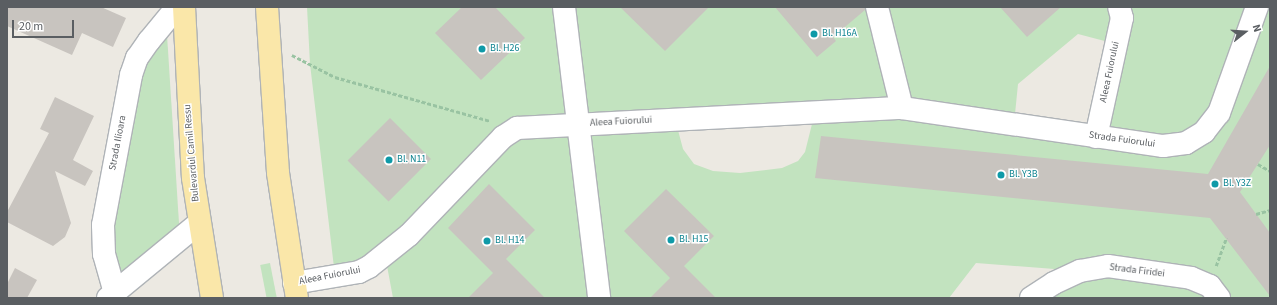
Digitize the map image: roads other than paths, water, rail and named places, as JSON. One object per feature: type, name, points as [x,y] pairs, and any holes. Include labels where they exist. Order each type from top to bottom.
[{"type":"main road","name":"Bulevardul Camil Ressu","points":[[184,7],[188,105],[199,223],[212,298]]},
{"type":"main road","points":[[267,7],[278,173],[295,290]]},
{"type":"street","name":"Strada Ilioara","points":[[177,7],[148,41],[137,58],[132,75],[103,225],[104,254],[112,295],[199,223]]},
{"type":"street","points":[[564,7],[576,124],[599,298]]},
{"type":"street","points":[[877,7],[902,108]]},
{"type":"street","name":"Aleea Fuiorului","points":[[1096,137],[1122,18],[1119,7]]},
{"type":"street","name":"Strada Fuiorului","points":[[902,108],[1162,146],[1186,143],[1204,132],[1219,113],[1257,7]]},
{"type":"street","name":"Aleea Fuiorului","points":[[295,290],[359,272],[369,267],[409,235],[503,137],[516,128],[902,108]]},
{"type":"street","name":"Strada Firidei","points":[[1031,298],[1054,283],[1080,271],[1108,266],[1183,277],[1214,292]]},
{"type":"place","name":"Bl. H16A","points":[[814,34]]},
{"type":"place","name":"Bl. H26","points":[[482,49]]},
{"type":"place","name":"Bl. N11","points":[[389,160]]},
{"type":"place","name":"Bl. Y3B","points":[[1001,175]]},
{"type":"place","name":"Bl. Y3Z","points":[[1215,184]]},
{"type":"place","name":"Bl. H15","points":[[671,240]]},
{"type":"place","name":"Bl. H14","points":[[487,241]]}]
